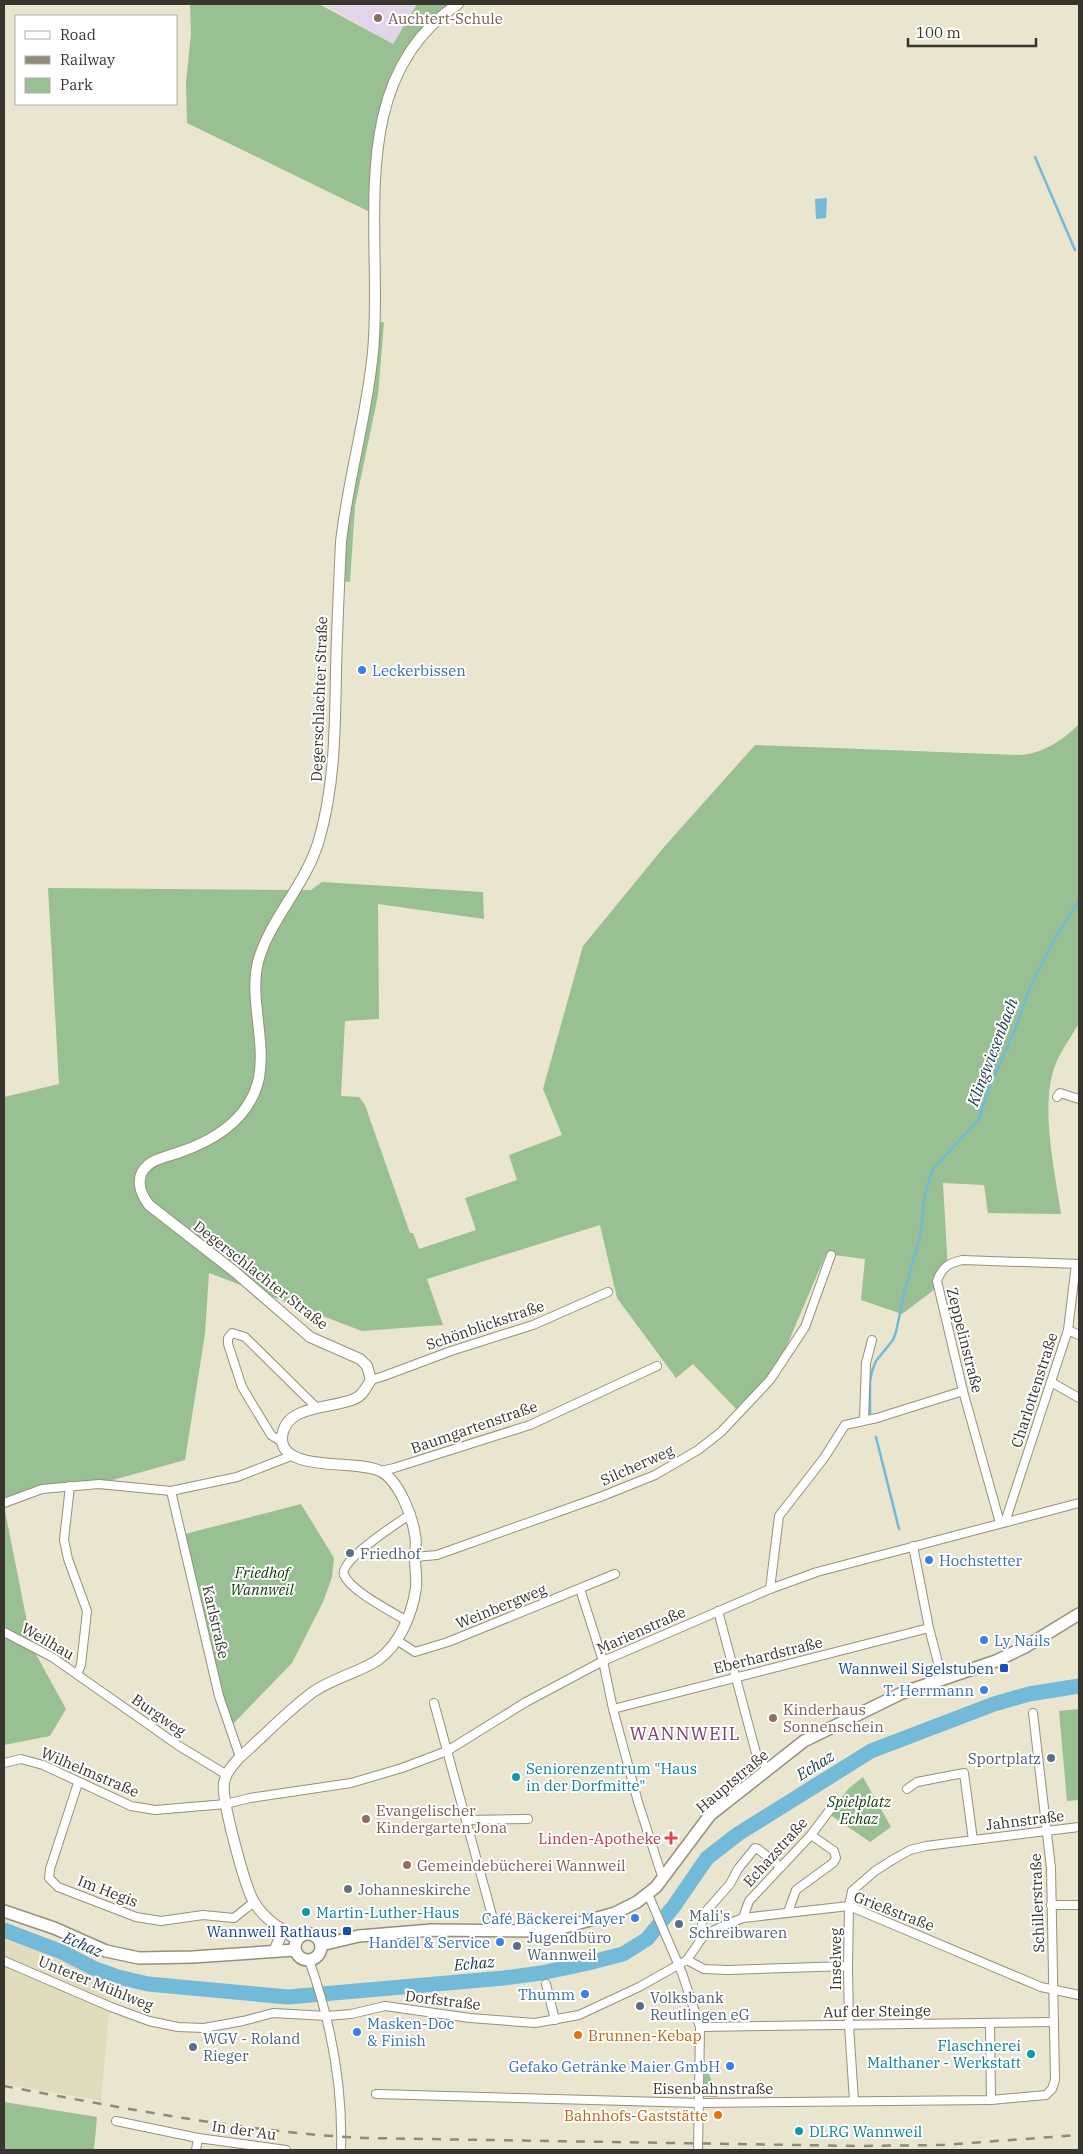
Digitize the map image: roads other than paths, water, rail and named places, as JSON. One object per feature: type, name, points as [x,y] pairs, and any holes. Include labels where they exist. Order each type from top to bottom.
[{"type":"main road","name":"Hauptstraße","points":[[321,1945],[359,1936],[432,1930],[535,1931],[565,1928],[615,1913],[648,1894],[663,1879],[710,1815],[804,1741],[902,1693],[942,1678],[996,1662],[1025,1647],[1079,1614]]},
{"type":"main road","points":[[4,1911],[54,1928],[106,1951],[130,1957],[161,1959],[274,1951],[296,1945],[303,1935],[310,1934],[317,1938],[321,1945],[317,1957],[309,1960],[302,1959],[296,1945]]},
{"type":"street","name":"Degerschlachter Straße","points":[[371,1380],[367,1366],[360,1359],[310,1337],[235,1272],[170,1223],[149,1205],[142,1196],[139,1185],[141,1176],[149,1164],[207,1142],[225,1131],[250,1100],[258,1081],[261,1061],[256,984],[258,963],[264,945],[308,868],[319,841],[332,774],[339,581],[345,506],[363,423],[376,322],[374,200],[379,143],[388,102],[404,61],[418,39],[440,16],[458,4]]},
{"type":"street","points":[[1057,1096],[1060,1092],[1079,1099]]},
{"type":"street","name":"Silcherweg","points":[[415,1557],[437,1555],[600,1497],[655,1475],[698,1450],[721,1432],[770,1380],[805,1327],[830,1256]]},
{"type":"street","name":"Zeppelinstraße","points":[[1003,1522],[963,1391],[937,1281],[944,1267],[950,1263],[962,1260],[1078,1264]]},
{"type":"street","name":"Charlottenstraße","points":[[1003,1522],[1068,1330],[1078,1264]]},
{"type":"street","name":"Schönblickstraße","points":[[371,1380],[451,1351],[533,1325],[608,1292]]},
{"type":"street","points":[[1068,1330],[1079,1335]]},
{"type":"street","points":[[296,1945],[262,1913],[249,1892],[226,1804],[224,1784],[227,1775],[240,1758],[314,1692],[333,1680],[374,1662],[398,1641],[407,1621],[416,1588],[416,1538],[410,1514],[399,1491],[380,1471],[349,1464],[306,1461],[291,1456],[286,1451],[282,1442],[271,1435],[242,1387],[228,1344],[228,1338],[232,1333],[238,1333],[245,1337],[317,1408]]},
{"type":"street","points":[[864,1420],[866,1363],[872,1340]]},
{"type":"street","name":"Baumgartenstraße","points":[[380,1471],[530,1425],[657,1366]]},
{"type":"street","points":[[282,1442],[285,1426],[292,1417],[317,1408],[355,1399],[363,1393],[371,1380]]},
{"type":"street","points":[[1051,1382],[1079,1398]]},
{"type":"street","points":[[770,1589],[779,1516],[824,1458],[845,1425],[877,1418],[963,1391]]},
{"type":"street","points":[[4,1503],[42,1489],[70,1486],[99,1484],[172,1491],[237,1477],[291,1456]]},
{"type":"street","points":[[70,1486],[64,1540],[68,1559],[87,1611],[81,1665],[77,1674]]},
{"type":"street","name":"Karlstraße","points":[[172,1491],[217,1688],[240,1758]]},
{"type":"street","name":"Marienstraße","points":[[226,1804],[351,1783],[402,1768],[447,1751],[526,1702],[603,1661],[770,1589],[817,1572],[1079,1503]]},
{"type":"street","points":[[407,1621],[356,1588],[344,1575],[343,1570],[345,1565],[354,1556],[410,1514]]},
{"type":"street","points":[[913,1546],[929,1628],[942,1678]]},
{"type":"street","name":"Weinbergweg","points":[[398,1641],[415,1652],[448,1642],[615,1574]]},
{"type":"street","points":[[580,1589],[603,1661],[613,1709],[638,1802],[663,1879]]},
{"type":"street","points":[[718,1611],[756,1753],[768,1769]]},
{"type":"street","name":"Eberhardstraße","points":[[613,1709],[929,1628]]},
{"type":"street","name":"Weilhau","points":[[4,1632],[52,1657],[77,1674]]},
{"type":"street","name":"Burgweg","points":[[77,1674],[179,1746],[227,1775]]},
{"type":"street","points":[[434,1703],[466,1820],[473,1853],[496,1930]]},
{"type":"street","name":"Schillerstraße","points":[[1033,1712],[1047,1830],[1051,1905],[1055,2080],[1050,2092]]},
{"type":"street","name":"Wilhelmstraße","points":[[4,1762],[21,1759],[43,1765],[78,1783],[131,1806],[156,1810],[226,1804]]},
{"type":"street","name":"Jahnstraße","points":[[907,1789],[917,1782],[964,1773],[974,1840]]},
{"type":"street","name":"Im Hegis","points":[[78,1783],[50,1868],[49,1878],[58,1887],[136,1917],[162,1921],[203,1915],[234,1918],[254,1902]]},
{"type":"street","name":"Echazstraße","points":[[743,1918],[750,1901],[811,1835],[832,1807]]},
{"type":"street","points":[[466,1820],[528,1819]]},
{"type":"street","name":"Jahnstraße","points":[[849,1906],[852,1892],[875,1871],[910,1850],[926,1846],[1079,1827]]},
{"type":"street","points":[[788,1912],[796,1890],[833,1863],[836,1858],[832,1850],[811,1835]]},
{"type":"street","points":[[678,1965],[687,1960],[704,1935],[701,1917],[730,1884],[738,1869],[755,1848],[781,1867]]},
{"type":"street","points":[[648,1894],[678,1965],[700,2027],[698,2150]]},
{"type":"street","points":[[1051,1905],[1079,1905]]},
{"type":"street","name":"Grießstraße","points":[[704,1935],[743,1918],[849,1906],[1053,1991],[1079,1995]]},
{"type":"street","name":"Inselweg","points":[[849,1906],[849,2024],[854,2101]]},
{"type":"street","points":[[274,1951],[280,1938],[279,1927]]},
{"type":"street","points":[[309,1960],[323,2001],[335,2048],[342,2124],[341,2150]]},
{"type":"street","points":[[687,1960],[704,1969],[728,1970],[848,1966]]},
{"type":"street","name":"Unterer Mühlweg","points":[[4,1961],[111,2007],[149,2021],[178,2028],[204,2028],[243,2022],[273,2013],[327,2016]]},
{"type":"street","name":"Dorfstraße","points":[[327,2016],[351,2014],[385,2006],[470,2018],[535,2023],[579,2015],[639,1987],[678,1965]]},
{"type":"street","points":[[546,1984],[555,2020]]},
{"type":"street","name":"Auf der Steinge","points":[[700,2027],[1054,2022]]},
{"type":"street","points":[[990,2024],[991,2100]]},
{"type":"street","name":"Eisenbahnstraße","points":[[376,2094],[700,2103],[991,2100],[1032,2097],[1050,2092]]},
{"type":"street","name":"In der Au","points":[[116,2120],[198,2138],[286,2150]]},
{"type":"street","name":"In der Au","points":[[196,2150],[198,2138]]},
{"type":"water","points":[[827,198],[826,218],[816,219],[815,199]]},
{"type":"waterway","points":[[1035,157],[1075,250]]},
{"type":"waterway","name":"Klingwiesenbach","points":[[870,1413],[872,1371],[876,1361],[893,1340],[896,1332],[921,1232],[924,1199],[932,1170],[979,1119],[990,1085],[1013,1035],[1031,985],[1053,942],[1079,900]]},
{"type":"waterway","points":[[876,1437],[899,1529]]},
{"type":"waterway","name":"Echaz","points":[[4,1930],[62,1952],[93,1968],[118,1977],[148,1984],[288,1997],[504,1978],[584,1964],[623,1954],[647,1939],[674,1906],[707,1858],[738,1834],[871,1751],[994,1704],[1029,1694],[1079,1686]]},
{"type":"railway","points":[[4,2086],[138,2111],[228,2125],[364,2138],[859,2146],[942,2145],[1079,2135]]},
{"type":"place","name":"Auchtert-Schule","points":[[378,18]]},
{"type":"place","name":"Leckerbissen","points":[[362,670]]},
{"type":"place","name":"Friedhof","points":[[350,1553]]},
{"type":"place","name":"Hochstetter","points":[[929,1560]]},
{"type":"place","name":"Ly Nails","points":[[984,1640]]},
{"type":"place","name":"Wannweil Sigelstuben","points":[[1004,1668]]},
{"type":"place","name":"T. Herrmann","points":[[984,1690]]},
{"type":"place","name":"Kinderhaus Sonnenschein","points":[[773,1718]]},
{"type":"place","name":"Sportplatz","points":[[1051,1758]]},
{"type":"place","name":"Seniorenzentrum \"Haus in der Dorfmitte\"","points":[[516,1777]]},
{"type":"place","name":"Evangelischer Kindergarten Jona","points":[[366,1819]]},
{"type":"place","name":"Linden-Apotheke","points":[[671,1838]]},
{"type":"place","name":"Gemeindebücherei Wannweil","points":[[407,1865]]},
{"type":"place","name":"Johanneskirche","points":[[348,1889]]},
{"type":"place","name":"Martin-Luther-Haus","points":[[306,1912]]},
{"type":"place","name":"Café Bäckerei Mayer","points":[[635,1918]]},
{"type":"place","name":"Mali's Schreibwaren","points":[[679,1924]]},
{"type":"place","name":"Wannweil Rathaus","points":[[347,1931]]},
{"type":"place","name":"Handel & Service","points":[[500,1942]]},
{"type":"place","name":"Jugendbüro Wannweil","points":[[517,1946]]},
{"type":"place","name":"Thumm","points":[[585,1994]]},
{"type":"place","name":"Volksbank Reutlingen eG","points":[[640,2006]]},
{"type":"place","name":"Masken-Doc & Finish","points":[[357,2032]]},
{"type":"place","name":"Brunnen-Kebap","points":[[578,2035]]},
{"type":"place","name":"WGV - Roland Rieger","points":[[193,2047]]},
{"type":"place","name":"Flaschnerei Malthaner - Werkstatt","points":[[1031,2054]]},
{"type":"place","name":"Gefako Getränke Maier GmbH","points":[[730,2066]]},
{"type":"place","name":"Bahnhofs-Gaststätte","points":[[718,2115]]},
{"type":"place","name":"DLRG Wannweil","points":[[799,2131]]},
{"type":"district","name":"WANNWEIL","points":[[685,1733]]},
{"type":"park label","name":"Friedhof Wannweil","points":[[262,1580]]},
{"type":"park label","name":"Spielplatz Echaz","points":[[859,1810]]}]
